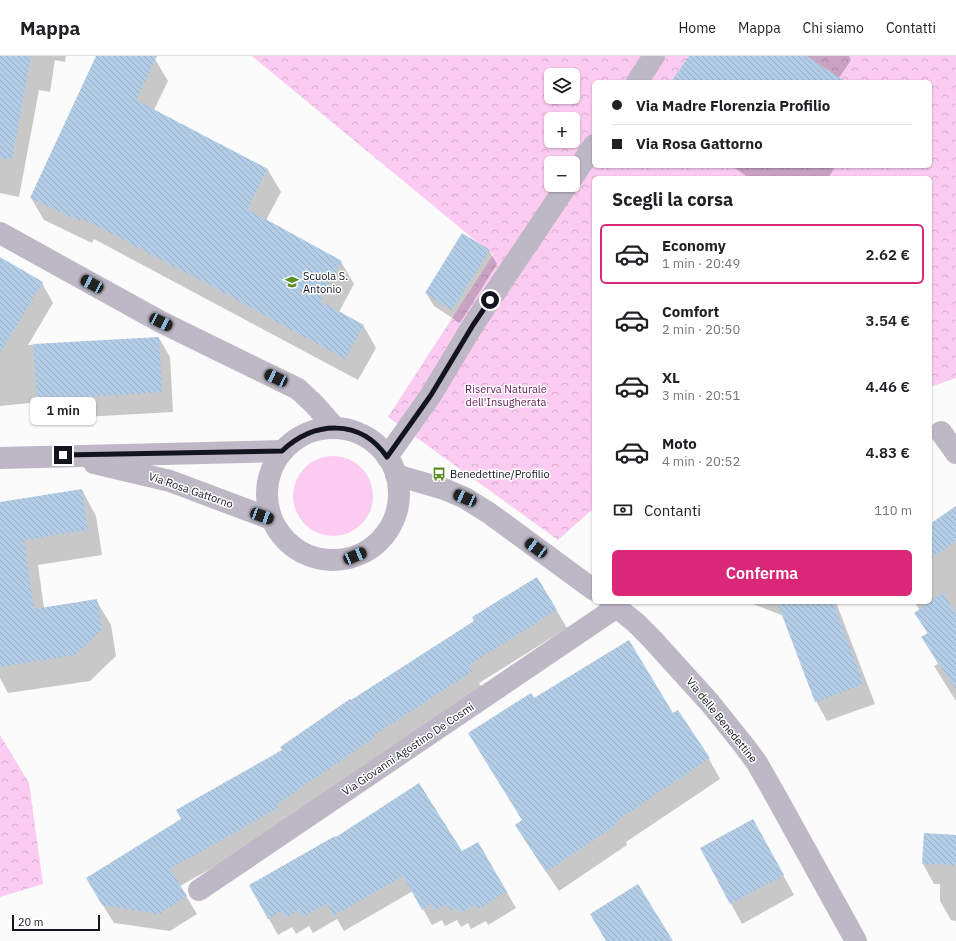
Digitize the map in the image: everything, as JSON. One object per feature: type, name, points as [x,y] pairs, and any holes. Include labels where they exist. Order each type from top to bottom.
[{"type":"street","points":[[638,80],[654,56]]},
{"type":"street","points":[[580,167],[592,149]]},
{"type":"street","points":[[391,466],[473,325],[562,192]]},
{"type":"street","points":[[0,233],[161,322],[298,389],[336,428]]},
{"type":"street","points":[[336,428],[352,431],[368,438],[379,447],[391,466],[399,490],[399,498],[393,521],[384,537],[366,552],[343,560],[322,560],[298,551],[287,542],[277,530],[271,519],[268,507],[267,488],[270,475],[282,451],[292,442],[312,431],[336,428]]},
{"type":"street","points":[[941,432],[956,453]]},
{"type":"street","name":"Via Rosa Gattorno","points":[[0,458],[63,455],[282,451]]},
{"type":"street","name":"Via Rosa Gattorno","points":[[63,455],[170,481],[271,519]]},
{"type":"street","points":[[391,466],[465,498],[489,513],[592,589]]},
{"type":"street","name":"Via Giovanni Agostino De Cosmi","points":[[199,890],[614,605]]},
{"type":"street","name":"Via delle Benedettine","points":[[614,605],[657,645],[710,703],[757,763],[856,941]]},
{"type":"green space","name":"Riserva Naturale dell'Insugherata","points":[[252,56],[956,56],[956,378],[932,386],[932,176],[592,176],[592,510],[558,540],[388,417],[493,255]]},
{"type":"green space","points":[[333,456],[348,459],[361,468],[370,481],[373,496],[370,511],[361,524],[348,533],[333,536],[318,533],[305,524],[296,511],[293,496],[296,481],[305,468],[318,459]]},
{"type":"green space","points":[[0,735],[29,783],[43,884],[0,897]]},
{"type":"building","points":[[0,56],[31,56],[12,159],[0,158]]},
{"type":"building","points":[[96,56],[157,56],[136,100],[268,169],[247,209],[342,261],[320,301],[364,325],[345,359],[208,284],[81,218],[80,221],[30,198]]},
{"type":"building","points":[[689,56],[807,56],[843,80],[672,80]]},
{"type":"building","points":[[462,233],[490,250],[452,310],[425,293]]},
{"type":"building","points":[[0,257],[43,282],[0,353]]},
{"type":"building","points":[[159,337],[162,392],[37,400],[33,344]]},
{"type":"building","points":[[82,489],[88,530],[24,540],[34,609],[97,599],[102,630],[75,655],[0,667],[0,502]]},
{"type":"building","points":[[956,506],[956,541],[932,558],[932,523]]},
{"type":"building","points":[[537,577],[557,610],[469,665],[473,671],[374,735],[375,737],[276,805],[278,808],[170,869],[187,896],[159,914],[102,905],[86,878],[181,819],[176,810],[282,750],[280,747],[350,699],[351,700],[474,621],[472,617]]},
{"type":"building","points":[[943,593],[956,613],[956,689],[921,637],[928,633],[914,613],[927,604],[932,604],[932,601]]},
{"type":"building","points":[[778,604],[834,604],[864,684],[815,702]]},
{"type":"building","points":[[629,640],[673,713],[678,710],[710,758],[615,822],[617,824],[546,872],[515,825],[522,820],[468,733],[531,693],[534,698]]},
{"type":"building","points":[[419,783],[462,851],[478,842],[507,892],[478,909],[475,905],[461,913],[458,908],[451,911],[447,904],[435,911],[431,904],[422,910],[403,876],[334,916],[327,904],[303,917],[299,910],[286,918],[282,911],[268,919],[249,885],[335,836],[336,837]]},
{"type":"building","points":[[753,819],[784,875],[730,904],[700,848]]},
{"type":"building","points":[[924,833],[956,835],[956,865],[922,864]]},
{"type":"building","points":[[638,884],[673,941],[606,941],[590,914]]},
{"type":"place","name":"Scuola S. Antonio","points":[[292,282]]},
{"type":"place","name":"Benedettine/Profilio","points":[[439,474]]},
{"type":"route","points":[[63,455],[282,451],[292,442],[312,431],[336,428],[347,429],[368,438],[387,457],[431,395],[473,325],[490,300]]}]
